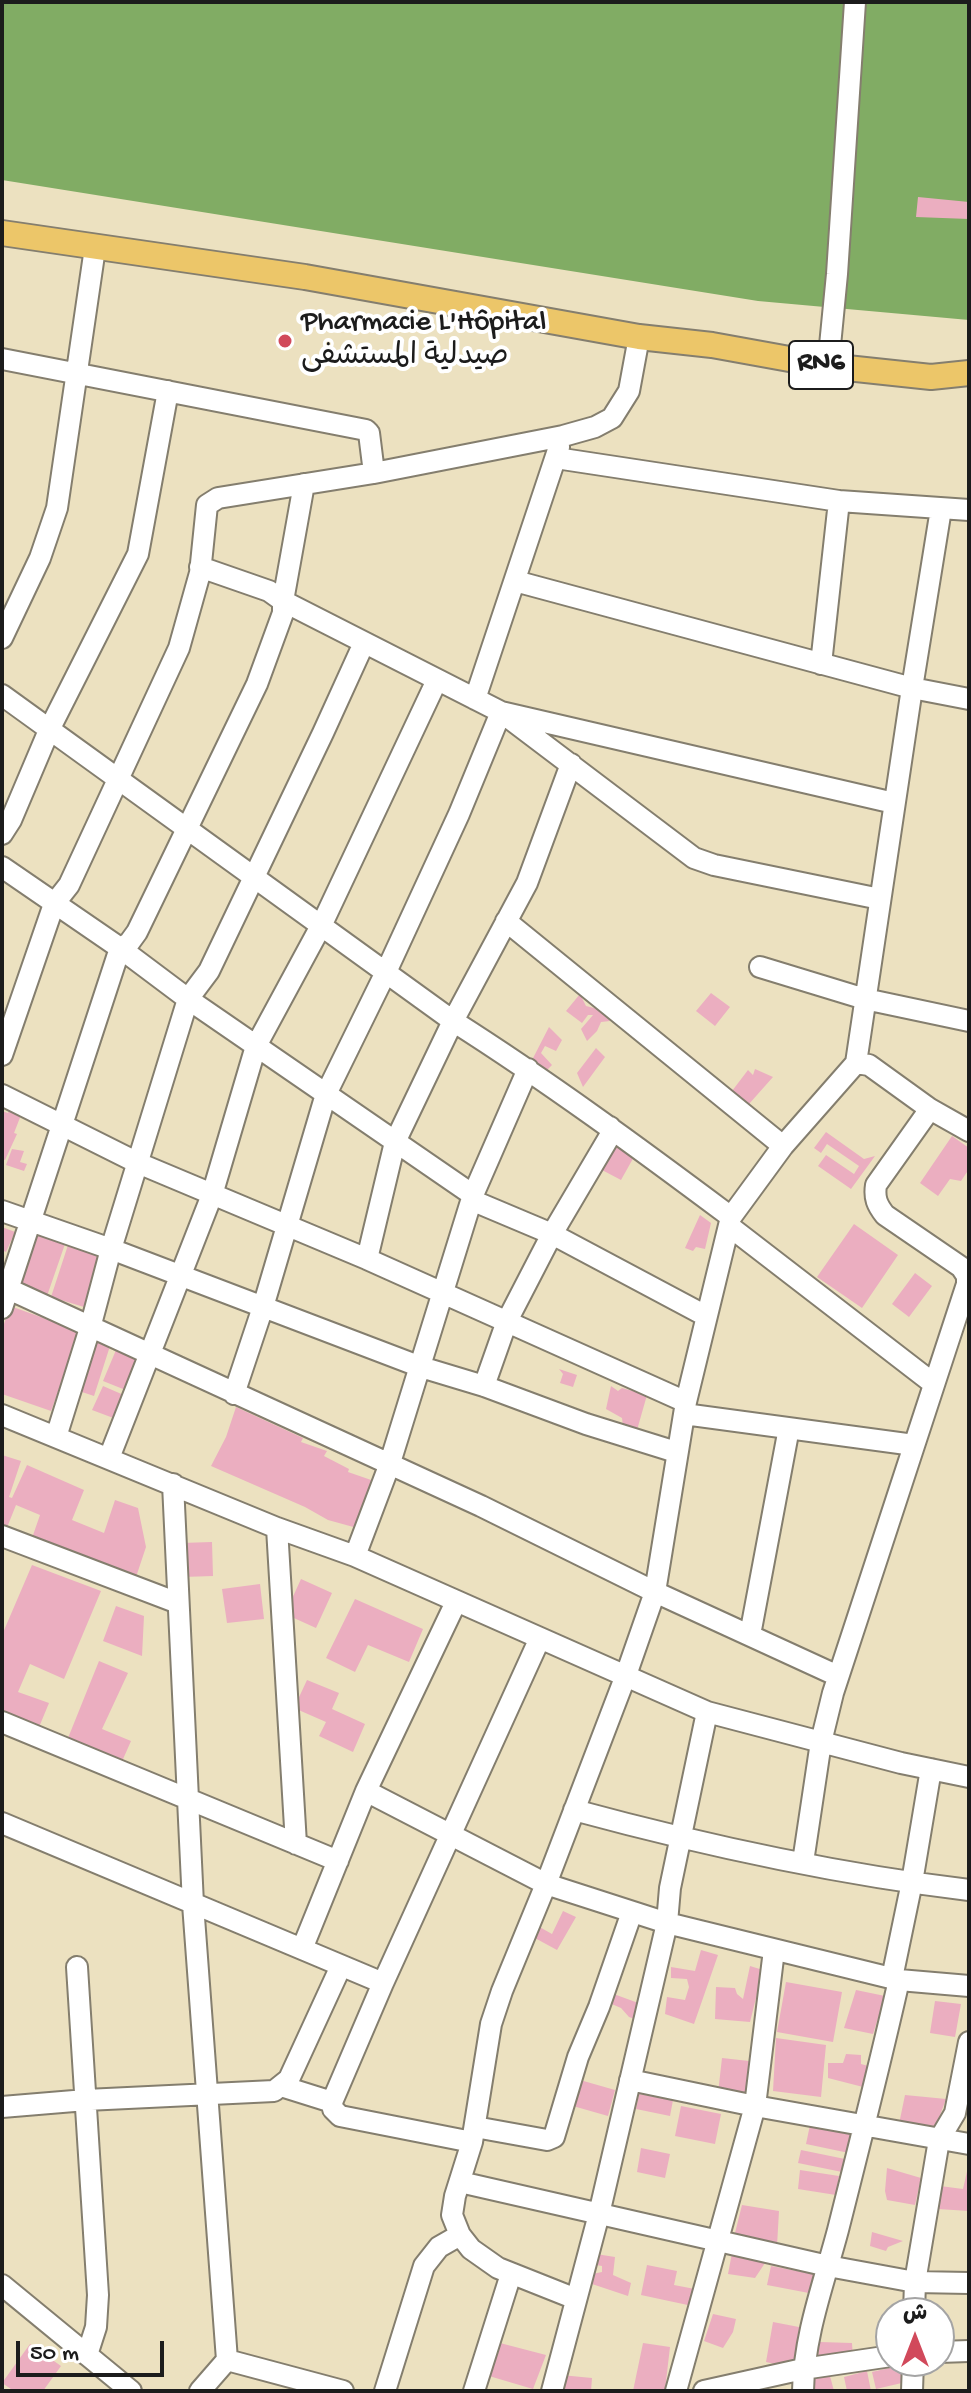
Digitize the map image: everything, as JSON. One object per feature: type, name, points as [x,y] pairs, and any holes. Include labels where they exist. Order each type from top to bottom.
[{"type":"main road","name":"RN6","points":[[2,233],[305,277],[639,337],[712,345],[828,366],[931,377],[969,373]]},
{"type":"main road","name":"RN6","points":[[931,377],[969,390]]},
{"type":"street","points":[[828,366],[855,2]]},
{"type":"street","points":[[2,638],[40,558],[55,515],[95,248]]},
{"type":"street","points":[[2,1055],[54,904],[69,885],[179,648],[191,611],[210,501],[374,473],[595,427],[612,418],[629,391],[639,337]]},
{"type":"street","points":[[2,359],[366,430],[369,433],[374,473]]},
{"type":"street","points":[[2,834],[11,820],[50,728],[138,554],[168,391]]},
{"type":"street","points":[[475,699],[563,436]]},
{"type":"street","points":[[556,458],[839,501],[969,510]]},
{"type":"street","points":[[304,484],[283,613],[257,684],[137,932],[129,943],[120,948],[4,1295],[90,1328],[481,1506],[655,1592],[838,1676]]},
{"type":"street","points":[[821,664],[839,501]]},
{"type":"street","points":[[576,2299],[498,2268],[471,2249],[460,2235],[452,2215],[455,2196],[473,2134],[491,2024],[655,1592],[676,1452],[730,1221],[783,1146],[856,1063],[941,509]]},
{"type":"street","points":[[200,567],[269,591],[501,712],[694,858],[714,865],[880,899]]},
{"type":"street","points":[[515,581],[912,688],[969,699]]},
{"type":"street","points":[[56,1437],[188,999],[209,971],[364,643]]},
{"type":"street","points":[[109,1458],[212,1195],[256,1046],[322,924],[437,680]]},
{"type":"street","points":[[2,695],[453,1021],[610,1127],[934,1384]]},
{"type":"street","points":[[501,712],[894,803]]},
{"type":"street","points":[[234,1394],[326,1094],[459,814],[501,712]]},
{"type":"street","points":[[367,1259],[395,1142],[453,1021],[527,883],[571,764]]},
{"type":"street","points":[[2,867],[473,1195],[476,1202],[552,1234],[706,1316]]},
{"type":"street","points":[[506,921],[783,1146]]},
{"type":"street","points":[[760,967],[865,999],[969,1021]]},
{"type":"street","points":[[856,1063],[869,1065],[930,1109],[969,1131]]},
{"type":"street","points":[[355,1556],[389,1466],[473,1195],[528,1069]]},
{"type":"street","points":[[2,1095],[138,1163],[507,1321],[685,1408],[789,1428],[914,1445]]},
{"type":"street","points":[[803,1862],[821,1742],[838,1676],[934,1384],[964,1309],[965,1272],[885,1215],[877,1205],[875,1195],[876,1185],[930,1109]]},
{"type":"street","points":[[484,1386],[507,1321],[552,1234],[611,1134],[610,1127]]},
{"type":"street","points":[[2,1211],[111,1249],[421,1367],[676,1452]]},
{"type":"street","points":[[2,1415],[277,1528],[355,1556],[707,1712],[969,1777]]},
{"type":"street","points":[[750,1635],[789,1428]]},
{"type":"street","points":[[173,1484],[193,1904],[227,2360],[200,2391]]},
{"type":"street","points":[[277,1528],[296,1844]]},
{"type":"street","points":[[2,1536],[178,1603]]},
{"type":"street","points":[[302,1949],[366,1791],[456,1602]]},
{"type":"street","points":[[540,1638],[383,1983],[332,2102],[333,2109],[340,2116],[473,2134],[547,2140],[554,2137],[578,2057],[614,1968],[632,1912]]},
{"type":"street","points":[[552,2391],[599,2214],[667,1923],[670,1888],[707,1712]]},
{"type":"street","points":[[2,1722],[338,1861]]},
{"type":"street","points":[[803,2391],[803,2369],[815,2308],[865,2124],[895,1979],[931,1769]]},
{"type":"street","points":[[366,1791],[546,1884],[632,1912],[895,1979],[969,1986]]},
{"type":"street","points":[[574,1810],[680,1839],[969,1890]]},
{"type":"street","points":[[2,1823],[383,1983]]},
{"type":"street","points":[[676,2391],[755,2106],[774,1950]]},
{"type":"street","points":[[2,2107],[274,2091],[289,2079],[341,1966]]},
{"type":"street","points":[[77,1967],[98,2295],[96,2327],[87,2355]]},
{"type":"street","points":[[915,2297],[939,2140],[955,2113],[969,2042]]},
{"type":"street","points":[[630,2080],[969,2144]]},
{"type":"street","points":[[281,2086],[332,2102]]},
{"type":"street","points":[[460,2182],[828,2266],[915,2282],[969,2283]]},
{"type":"street","points":[[385,2391],[424,2266],[439,2247],[460,2235]]},
{"type":"street","points":[[474,2391],[511,2274]]},
{"type":"street","points":[[2,2285],[131,2391]]},
{"type":"street","points":[[704,2391],[803,2369],[875,2358]]},
{"type":"street","points":[[227,2360],[340,2391]]},
{"type":"green space","points":[[2,2],[969,2],[969,320],[758,301],[2,180]]},
{"type":"building","points":[[918,197],[969,202],[969,219],[916,217]]},
{"type":"building","points":[[711,993],[730,1007],[715,1026],[696,1011]]},
{"type":"building","points":[[580,994],[586,1006],[598,1009],[610,1021],[601,1022],[587,1041],[581,1029],[593,1015],[588,1015],[582,1023],[566,1011]]},
{"type":"building","points":[[549,1027],[562,1040],[556,1051],[545,1046],[541,1053],[552,1065],[545,1072],[530,1064]]},
{"type":"building","points":[[596,1048],[605,1057],[583,1087],[577,1073]]},
{"type":"building","points":[[755,1069],[773,1077],[749,1104],[732,1091],[748,1070],[753,1075]]},
{"type":"building","points":[[9,1110],[21,1115],[14,1133],[17,1134],[5,1160],[2,1159],[2,1111],[8,1113]]},
{"type":"building","points":[[826,1132],[864,1159],[875,1156],[851,1189],[818,1166],[826,1155],[854,1174],[859,1166],[827,1144],[821,1153],[814,1148]]},
{"type":"building","points":[[952,1136],[969,1148],[969,1169],[961,1181],[950,1179],[938,1196],[920,1183]]},
{"type":"building","points":[[611,1143],[635,1155],[621,1180],[602,1170],[594,1175]]},
{"type":"building","points":[[12,1149],[24,1151],[20,1162],[27,1164],[24,1171],[6,1165]]},
{"type":"building","points":[[700,1215],[711,1223],[705,1249],[696,1247],[693,1251],[685,1248]]},
{"type":"building","points":[[854,1224],[898,1255],[862,1308],[817,1277]]},
{"type":"building","points":[[2,1227],[15,1232],[6,1252],[2,1250]]},
{"type":"building","points":[[32,1233],[65,1244],[47,1296],[14,1284]]},
{"type":"building","points":[[68,1245],[101,1255],[84,1307],[51,1297]]},
{"type":"building","points":[[915,1273],[932,1286],[909,1317],[892,1304]]},
{"type":"building","points":[[10,1306],[80,1331],[51,1411],[2,1394],[2,1330]]},
{"type":"building","points":[[95,1341],[110,1346],[94,1396],[79,1391]]},
{"type":"building","points":[[116,1350],[140,1360],[128,1391],[103,1381]]},
{"type":"building","points":[[559,1369],[577,1375],[573,1387],[560,1383],[563,1374]]},
{"type":"building","points":[[103,1386],[126,1396],[116,1419],[92,1410]]},
{"type":"building","points":[[611,1386],[618,1391],[622,1388],[647,1395],[637,1430],[623,1426],[622,1418],[606,1409]]},
{"type":"building","points":[[236,1407],[303,1438],[301,1442],[327,1451],[324,1456],[349,1469],[348,1472],[374,1481],[357,1528],[328,1520],[211,1466],[226,1437]]},
{"type":"building","points":[[2,1455],[21,1461],[9,1497],[12,1498],[27,1465],[84,1490],[72,1520],[104,1533],[115,1500],[138,1508],[146,1547],[136,1577],[32,1538],[40,1515],[16,1505],[6,1530],[2,1529]]},
{"type":"building","points":[[212,1542],[213,1576],[183,1577],[181,1543]]},
{"type":"building","points":[[32,1565],[101,1591],[64,1679],[30,1664],[18,1692],[49,1703],[37,1732],[2,1716],[2,1635]]},
{"type":"building","points":[[301,1579],[332,1593],[316,1628],[285,1614]]},
{"type":"building","points":[[260,1584],[264,1619],[227,1623],[222,1589]]},
{"type":"building","points":[[355,1599],[423,1629],[409,1662],[368,1645],[355,1672],[326,1658]]},
{"type":"building","points":[[116,1606],[144,1616],[142,1656],[103,1641]]},
{"type":"building","points":[[99,1661],[128,1673],[102,1729],[131,1741],[120,1766],[66,1743]]},
{"type":"building","points":[[307,1680],[339,1693],[332,1709],[365,1724],[353,1752],[319,1736],[326,1722],[294,1708]]},
{"type":"building","points":[[563,1911],[576,1917],[557,1950],[533,1937],[536,1925],[552,1934]]},
{"type":"building","points":[[701,1950],[718,1955],[694,2024],[665,2014],[667,1997],[685,2000],[689,1987],[687,1979],[671,1978],[671,1967],[695,1971]]},
{"type":"building","points":[[750,1966],[763,1970],[750,2022],[715,2019],[716,1987],[735,1988],[743,1999]]},
{"type":"building","points":[[786,1982],[842,1992],[833,2042],[777,2032]]},
{"type":"building","points":[[856,1990],[885,1996],[873,2034],[844,2028]]},
{"type":"building","points":[[611,1993],[641,2004],[635,2019],[607,2002]]},
{"type":"building","points":[[935,2001],[961,2004],[955,2037],[930,2033]]},
{"type":"building","points":[[776,2038],[826,2045],[821,2097],[773,2091]]},
{"type":"building","points":[[846,2054],[861,2055],[861,2064],[872,2067],[867,2088],[828,2078],[828,2063],[843,2063]]},
{"type":"building","points":[[722,2058],[749,2061],[745,2095],[718,2093]]},
{"type":"building","points":[[580,2080],[615,2090],[608,2116],[573,2106]]},
{"type":"building","points":[[639,2094],[673,2100],[670,2116],[636,2109]]},
{"type":"building","points":[[905,2095],[946,2099],[933,2134],[899,2124]]},
{"type":"building","points":[[681,2106],[721,2114],[715,2144],[675,2136]]},
{"type":"building","points":[[810,2125],[853,2133],[849,2153],[806,2144]]},
{"type":"building","points":[[641,2148],[670,2154],[665,2178],[637,2172]]},
{"type":"building","points":[[801,2150],[845,2159],[842,2172],[798,2163]]},
{"type":"building","points":[[968,2167],[969,2211],[938,2209],[940,2186],[963,2189]]},
{"type":"building","points":[[887,2168],[921,2178],[915,2205],[887,2200]]},
{"type":"building","points":[[800,2170],[839,2176],[836,2195],[798,2189]]},
{"type":"building","points":[[742,2205],[779,2211],[777,2246],[734,2237]]},
{"type":"building","points":[[872,2232],[903,2241],[888,2247],[886,2251],[870,2246]]},
{"type":"building","points":[[732,2253],[767,2260],[755,2278],[728,2274]]},
{"type":"building","points":[[596,2254],[615,2257],[613,2275],[631,2283],[628,2296],[592,2284],[592,2274],[602,2272],[602,2266],[596,2265]]},
{"type":"building","points":[[647,2265],[677,2271],[674,2285],[700,2290],[697,2307],[641,2295]]},
{"type":"building","points":[[771,2266],[818,2275],[814,2294],[767,2285]]},
{"type":"building","points":[[713,2314],[736,2319],[733,2332],[723,2348],[704,2341]]},
{"type":"building","points":[[773,2322],[804,2328],[796,2369],[766,2362]]},
{"type":"building","points":[[820,2342],[852,2343],[853,2358],[818,2355]]},
{"type":"building","points":[[500,2343],[546,2355],[533,2389],[489,2376]]},
{"type":"building","points":[[643,2343],[670,2347],[665,2390],[633,2391]]},
{"type":"building","points":[[30,2344],[61,2366],[43,2391],[14,2391],[2,2383]]},
{"type":"building","points":[[867,2371],[871,2391],[847,2391],[844,2377]]},
{"type":"building","points":[[875,2371],[875,2377],[905,2377],[906,2382],[876,2389],[872,2372]]},
{"type":"building","points":[[561,2375],[592,2378],[591,2391],[559,2391]]},
{"type":"building","points":[[830,2376],[834,2391],[807,2391],[805,2381]]},
{"type":"place","name":"Pharmacie L'Hôpital صيدلية المستشفى","points":[[285,341]]}]
